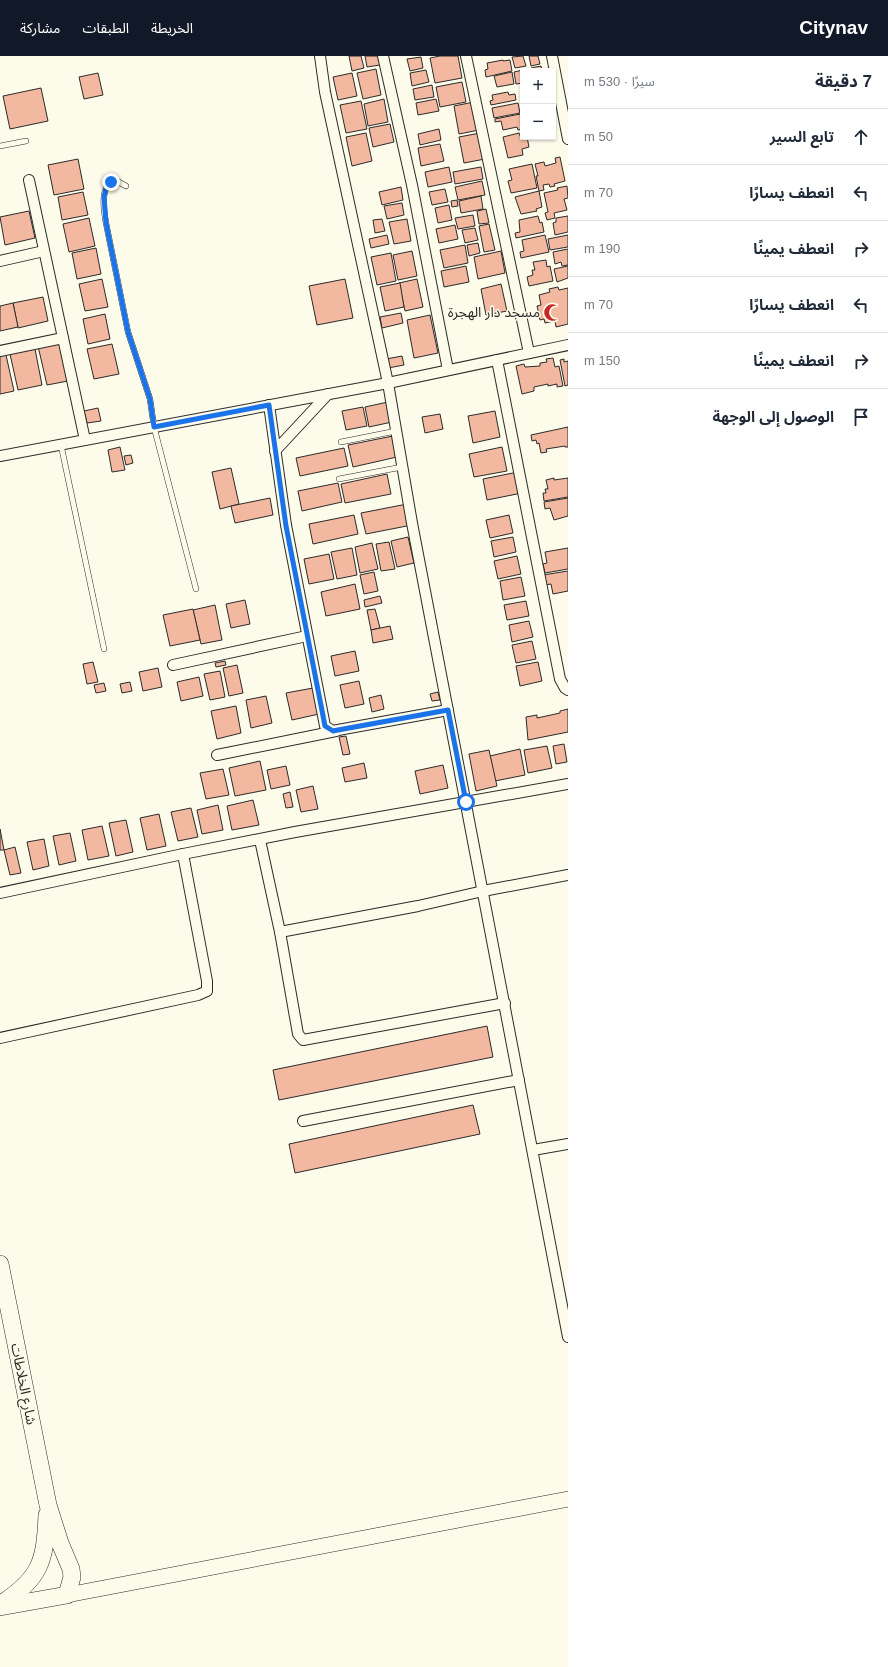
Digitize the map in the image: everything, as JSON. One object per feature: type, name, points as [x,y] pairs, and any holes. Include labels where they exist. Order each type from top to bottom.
[{"type":"main road","name":"شارع الخلاطات","points":[[0,1264],[48,1505]]},
{"type":"main road","points":[[0,1606],[67,1595],[568,1499]]},
{"type":"main road","points":[[48,1505],[60,1543],[71,1569],[72,1577],[67,1595]]},
{"type":"main road","points":[[0,1606],[25,1588],[41,1563],[46,1540],[48,1505]]},
{"type":"street","points":[[320,56],[327,100],[388,383],[402,467],[568,1337]]},
{"type":"street","points":[[383,56],[412,186],[448,370]]},
{"type":"street","points":[[466,56],[528,353]]},
{"type":"street","points":[[552,56],[568,139]]},
{"type":"street","points":[[29,180],[85,440]]},
{"type":"street","points":[[0,261],[44,251]]},
{"type":"street","points":[[0,351],[63,338]]},
{"type":"street","points":[[0,456],[388,383],[568,345]]},
{"type":"street","points":[[496,360],[560,679],[565,688],[568,690]]},
{"type":"street","points":[[275,451],[328,394]]},
{"type":"street","points":[[269,405],[286,526],[324,721],[328,729],[333,731],[338,730]]},
{"type":"street","points":[[173,665],[307,636]]},
{"type":"street","points":[[217,755],[338,730],[448,710]]},
{"type":"street","points":[[0,893],[183,854],[568,784]]},
{"type":"street","points":[[260,840],[280,932],[298,1034],[303,1040],[505,1003]]},
{"type":"street","points":[[0,1038],[198,995],[207,991],[207,981],[183,854]]},
{"type":"street","points":[[280,932],[418,906],[483,891],[568,875]]},
{"type":"street","points":[[303,1121],[519,1080]]},
{"type":"street","points":[[533,1150],[568,1144]]},
{"type":"lane","points":[[0,146],[26,141]]},
{"type":"lane","points":[[126,186],[115,180],[111,182],[106,188],[104,212],[122,308],[128,332],[150,399],[154,427],[196,590]]},
{"type":"lane","points":[[341,442],[396,431]]},
{"type":"lane","points":[[61,445],[104,649]]},
{"type":"lane","points":[[339,479],[402,467]]},
{"type":"building","points":[[349,56],[361,56],[364,68],[352,71]]},
{"type":"building","points":[[365,56],[378,56],[380,65],[367,67]]},
{"type":"building","points":[[440,56],[458,56],[462,78],[435,83],[430,58]]},
{"type":"building","points":[[523,56],[526,66],[515,68],[512,57]]},
{"type":"building","points":[[529,56],[538,56],[540,64],[531,66]]},
{"type":"building","points":[[421,57],[423,68],[410,71],[407,59]]},
{"type":"building","points":[[510,60],[512,71],[486,77],[485,70],[488,69],[487,63]]},
{"type":"building","points":[[541,66],[541,68],[531,68]]},
{"type":"building","points":[[376,69],[381,95],[363,99],[357,73]]},
{"type":"building","points":[[426,70],[429,82],[412,86],[410,73]]},
{"type":"building","points":[[520,71],[520,83],[516,84],[514,72]]},
{"type":"building","points":[[512,72],[514,84],[497,87],[494,76]]},
{"type":"building","points":[[98,73],[103,95],[84,99],[79,77]]},
{"type":"building","points":[[352,73],[357,96],[338,100],[333,77]]},
{"type":"building","points":[[462,82],[466,102],[440,107],[436,87]]},
{"type":"building","points":[[432,85],[434,97],[415,100],[413,89]]},
{"type":"building","points":[[41,88],[48,121],[10,129],[3,96]]},
{"type":"building","points":[[508,92],[509,95],[515,94],[516,100],[491,105],[490,101],[493,100],[492,95]]},
{"type":"building","points":[[384,99],[388,122],[368,126],[364,104]]},
{"type":"building","points":[[436,99],[439,111],[418,115],[416,103]]},
{"type":"building","points":[[361,101],[367,129],[346,133],[340,105]]},
{"type":"building","points":[[474,102],[479,130],[459,134],[454,106]]},
{"type":"building","points":[[518,103],[520,113],[494,118],[492,108]]},
{"type":"building","points":[[520,114],[520,130],[518,130],[517,127],[503,130],[501,121],[495,122],[495,119]]},
{"type":"building","points":[[390,124],[394,142],[373,147],[369,128]]},
{"type":"building","points":[[439,129],[441,140],[420,145],[418,134]]},
{"type":"building","points":[[366,133],[372,161],[352,166],[346,137]]},
{"type":"building","points":[[480,133],[485,159],[464,163],[459,137]]},
{"type":"building","points":[[519,133],[520,140],[528,140],[529,147],[522,149],[523,155],[508,158],[503,137]]},
{"type":"building","points":[[440,144],[444,161],[421,166],[418,148]]},
{"type":"building","points":[[560,157],[565,181],[554,184],[555,186],[550,187],[549,184],[543,185],[544,190],[539,191],[536,176],[538,176],[535,164],[544,162],[545,166],[556,163],[555,158]]},
{"type":"building","points":[[78,159],[84,189],[54,195],[48,165]]},
{"type":"building","points":[[532,164],[537,188],[511,193],[508,181],[512,180],[509,169]]},
{"type":"building","points":[[449,167],[452,182],[428,187],[425,172]]},
{"type":"building","points":[[481,167],[483,179],[455,184],[453,172]]},
{"type":"building","points":[[482,181],[485,195],[458,200],[455,187]]},
{"type":"building","points":[[567,186],[568,198],[564,199],[567,210],[554,213],[555,218],[547,220],[545,213],[548,212],[544,193],[558,190],[557,188]]},
{"type":"building","points":[[401,187],[403,200],[382,205],[379,192]]},
{"type":"building","points":[[445,189],[448,202],[432,205],[429,192]]},
{"type":"building","points":[[539,191],[542,207],[536,209],[537,211],[521,214],[515,197]]},
{"type":"building","points":[[83,192],[88,215],[62,220],[58,197]]},
{"type":"building","points":[[481,196],[483,209],[461,213],[459,201]]},
{"type":"building","points":[[457,200],[458,206],[452,207],[451,201]]},
{"type":"building","points":[[402,203],[404,215],[387,219],[384,206]]},
{"type":"building","points":[[449,205],[452,220],[438,223],[435,208]]},
{"type":"building","points":[[486,209],[489,223],[479,224],[477,211]]},
{"type":"building","points":[[29,211],[35,238],[5,245],[0,217]]},
{"type":"building","points":[[473,215],[475,226],[458,229],[455,218]]},
{"type":"building","points":[[538,216],[540,223],[542,222],[544,232],[516,238],[515,233],[520,232],[519,220]]},
{"type":"building","points":[[568,216],[568,232],[555,235],[553,223],[556,222],[556,218]]},
{"type":"building","points":[[89,218],[95,246],[69,252],[63,224]]},
{"type":"building","points":[[382,219],[385,231],[375,233],[373,220]]},
{"type":"building","points":[[407,219],[411,241],[394,244],[389,222]]},
{"type":"building","points":[[489,224],[495,250],[484,252],[479,226]]},
{"type":"building","points":[[455,225],[458,239],[439,243],[436,229]]},
{"type":"building","points":[[475,228],[478,240],[465,243],[462,230]]},
{"type":"building","points":[[387,235],[389,244],[371,248],[369,239]]},
{"type":"building","points":[[545,235],[549,252],[521,258],[520,252],[524,251],[522,240]]},
{"type":"building","points":[[568,235],[568,247],[550,250],[548,239]]},
{"type":"building","points":[[478,243],[480,253],[469,256],[467,245]]},
{"type":"building","points":[[465,245],[468,263],[444,268],[440,250]]},
{"type":"building","points":[[96,248],[101,274],[77,279],[72,253]]},
{"type":"building","points":[[568,249],[568,265],[562,266],[561,262],[555,264],[553,252]]},
{"type":"building","points":[[412,251],[417,276],[398,280],[393,255]]},
{"type":"building","points":[[501,251],[505,273],[478,279],[474,257]]},
{"type":"building","points":[[391,253],[396,281],[377,285],[371,257]]},
{"type":"building","points":[[546,260],[547,267],[550,266],[553,281],[529,286],[527,277],[533,275],[532,270],[535,270],[533,262]]},
{"type":"building","points":[[466,266],[469,282],[444,287],[441,271]]},
{"type":"building","points":[[568,266],[568,278],[557,282],[554,269]]},
{"type":"building","points":[[102,279],[108,307],[85,311],[79,284]]},
{"type":"building","points":[[345,279],[353,318],[317,325],[309,286]]},
{"type":"building","points":[[417,279],[423,307],[405,311],[399,283]]},
{"type":"building","points":[[400,283],[404,307],[385,311],[380,287]]},
{"type":"building","points":[[501,284],[507,311],[486,315],[481,289]]},
{"type":"building","name":"مسجد دار الهجرة","points":[[558,287],[559,290],[568,288],[568,324],[556,327],[555,321],[545,323],[544,319],[540,320],[537,306],[541,305],[539,295],[550,292],[549,289]]},
{"type":"building","points":[[43,297],[48,321],[18,328],[13,303]]},
{"type":"building","points":[[13,303],[18,327],[0,331],[0,306]]},
{"type":"building","points":[[401,313],[403,323],[382,328],[380,317]]},
{"type":"building","points":[[105,314],[110,339],[88,344],[83,319]]},
{"type":"building","points":[[430,315],[438,353],[414,358],[407,320]]},
{"type":"building","points":[[60,342],[68,381],[47,385],[38,346]]},
{"type":"building","points":[[112,344],[119,374],[94,379],[87,349]]},
{"type":"building","points":[[35,349],[42,385],[18,390],[10,354]]},
{"type":"building","points":[[6,355],[14,391],[0,394],[0,356]]},
{"type":"building","points":[[402,356],[404,365],[388,368],[386,359]]},
{"type":"building","points":[[553,358],[555,367],[559,366],[563,386],[557,387],[557,384],[548,386],[548,384],[534,387],[534,391],[522,394],[516,366],[524,364],[525,367],[540,366],[540,363],[547,362],[546,359]]},
{"type":"building","points":[[564,359],[564,362],[568,361],[568,385],[565,386],[560,360]]},
{"type":"building","points":[[388,402],[392,422],[369,427],[365,407]]},
{"type":"building","points":[[363,407],[367,426],[346,430],[342,411]]},
{"type":"building","points":[[98,408],[101,421],[87,423],[84,411]]},
{"type":"building","points":[[495,411],[500,437],[473,443],[468,416]]},
{"type":"building","points":[[440,414],[443,429],[425,433],[422,417]]},
{"type":"building","points":[[568,427],[568,447],[565,446],[546,449],[547,452],[541,453],[539,443],[537,444],[536,440],[532,441],[531,435]]},
{"type":"building","points":[[393,436],[397,457],[353,467],[348,445]]},
{"type":"building","points":[[120,447],[125,470],[112,472],[108,450]]},
{"type":"building","points":[[502,447],[507,471],[474,477],[469,454]]},
{"type":"building","points":[[344,448],[348,466],[300,476],[296,458]]},
{"type":"building","points":[[131,455],[133,463],[126,465],[124,456]]},
{"type":"building","points":[[231,468],[239,504],[220,509],[212,472]]},
{"type":"building","points":[[518,472],[522,493],[487,500],[483,479]]},
{"type":"building","points":[[387,474],[391,494],[345,503],[341,484]]},
{"type":"building","points":[[554,478],[554,480],[568,478],[568,497],[544,501],[543,493],[546,493],[545,489],[548,489],[546,480]]},
{"type":"building","points":[[338,483],[342,502],[302,511],[298,491]]},
{"type":"building","points":[[270,498],[273,515],[235,523],[231,506]]},
{"type":"building","points":[[568,498],[568,516],[554,520],[550,508],[545,509],[544,502]]},
{"type":"building","points":[[407,504],[412,525],[366,534],[361,513]]},
{"type":"building","points":[[354,515],[358,534],[313,544],[309,524]]},
{"type":"building","points":[[509,515],[513,533],[490,538],[486,520]]},
{"type":"building","points":[[408,537],[414,563],[397,567],[391,541]]},
{"type":"building","points":[[513,537],[516,552],[494,557],[491,541]]},
{"type":"building","points":[[389,542],[395,569],[381,571],[376,544]]},
{"type":"building","points":[[372,543],[378,569],[360,573],[355,547]]},
{"type":"building","points":[[352,548],[357,575],[337,579],[331,552]]},
{"type":"building","points":[[568,548],[568,569],[545,573],[543,564],[547,563],[545,552]]},
{"type":"building","points":[[329,554],[334,579],[309,584],[304,559]]},
{"type":"building","points":[[517,556],[521,574],[498,579],[494,561]]},
{"type":"building","points":[[568,571],[568,591],[553,594],[551,584],[545,585],[543,575]]},
{"type":"building","points":[[374,572],[378,591],[364,594],[360,575]]},
{"type":"building","points":[[521,577],[525,596],[503,600],[500,581]]},
{"type":"building","points":[[355,584],[360,609],[326,616],[321,592]]},
{"type":"building","points":[[380,596],[382,603],[365,607],[364,600]]},
{"type":"building","points":[[245,600],[250,624],[231,628],[226,604]]},
{"type":"building","points":[[526,601],[529,616],[507,620],[504,605]]},
{"type":"building","points":[[215,605],[222,640],[201,644],[193,610]]},
{"type":"building","points":[[193,609],[200,640],[170,646],[163,615]]},
{"type":"building","points":[[375,609],[380,628],[371,630],[367,610]]},
{"type":"building","points":[[529,621],[533,637],[512,642],[509,625]]},
{"type":"building","points":[[390,626],[393,639],[373,643],[371,630]]},
{"type":"building","points":[[532,641],[536,659],[516,663],[512,645]]},
{"type":"building","points":[[355,651],[359,671],[335,676],[331,656]]},
{"type":"building","points":[[225,661],[226,665],[216,667],[215,663]]},
{"type":"building","points":[[93,662],[98,682],[87,684],[83,664]]},
{"type":"building","points":[[538,662],[542,681],[520,686],[516,666]]},
{"type":"building","points":[[237,665],[243,693],[229,696],[223,668]]},
{"type":"building","points":[[158,668],[162,687],[143,691],[139,672]]},
{"type":"building","points":[[220,671],[225,697],[210,700],[204,674]]},
{"type":"building","points":[[199,677],[203,696],[181,701],[177,682]]},
{"type":"building","points":[[359,681],[364,704],[345,708],[340,685]]},
{"type":"building","points":[[130,682],[132,691],[122,693],[120,684]]},
{"type":"building","points":[[104,683],[106,691],[96,693],[94,685]]},
{"type":"building","points":[[313,688],[319,714],[292,720],[286,693]]},
{"type":"building","points":[[438,692],[440,700],[432,701],[430,694]]},
{"type":"building","points":[[381,695],[384,709],[372,712],[369,698]]},
{"type":"building","points":[[266,696],[272,723],[251,728],[246,700]]},
{"type":"building","points":[[236,706],[241,733],[217,739],[211,711]]},
{"type":"building","points":[[568,709],[568,732],[528,740],[526,717],[537,715],[537,718],[560,713],[560,711]]},
{"type":"building","points":[[346,736],[350,754],[343,755],[339,737]]},
{"type":"building","points":[[564,744],[567,762],[556,764],[553,746]]},
{"type":"building","points":[[547,746],[552,768],[528,773],[524,750]]},
{"type":"building","points":[[520,749],[525,775],[495,781],[490,756]]},
{"type":"building","points":[[489,750],[497,786],[476,791],[469,754]]},
{"type":"building","points":[[260,761],[266,790],[235,796],[229,768]]},
{"type":"building","points":[[364,763],[367,778],[345,782],[342,768]]},
{"type":"building","points":[[443,765],[448,788],[420,794],[415,771]]},
{"type":"building","points":[[286,766],[290,785],[271,789],[267,770]]},
{"type":"building","points":[[223,769],[229,795],[206,799],[200,773]]},
{"type":"building","points":[[313,786],[318,809],[301,812],[296,790]]},
{"type":"building","points":[[290,792],[293,807],[286,808],[283,794]]},
{"type":"building","points":[[253,800],[259,825],[232,830],[227,806]]},
{"type":"building","points":[[218,805],[223,830],[202,834],[197,810]]},
{"type":"building","points":[[191,808],[198,837],[178,841],[171,812]]},
{"type":"building","points":[[159,814],[166,846],[147,850],[140,818]]},
{"type":"building","points":[[126,820],[133,852],[116,856],[109,823]]},
{"type":"building","points":[[102,826],[109,856],[88,860],[82,830]]},
{"type":"building","points":[[0,829],[4,850],[0,850]]},
{"type":"building","points":[[70,833],[76,861],[59,865],[53,836]]},
{"type":"building","points":[[44,839],[49,866],[33,870],[27,842]]},
{"type":"building","points":[[15,847],[21,873],[10,875],[4,850]]},
{"type":"building","points":[[487,1026],[493,1057],[279,1100],[273,1070]]},
{"type":"building","points":[[473,1105],[480,1134],[295,1173],[289,1144]]},
{"type":"place","name":"مسجد دار الهجرة","points":[[553,312]]},
{"type":"route","points":[[111,182],[106,188],[104,197],[104,212],[122,308],[128,332],[150,399],[154,427],[269,405],[286,526],[325,726],[333,731],[448,710],[466,802]]}]
